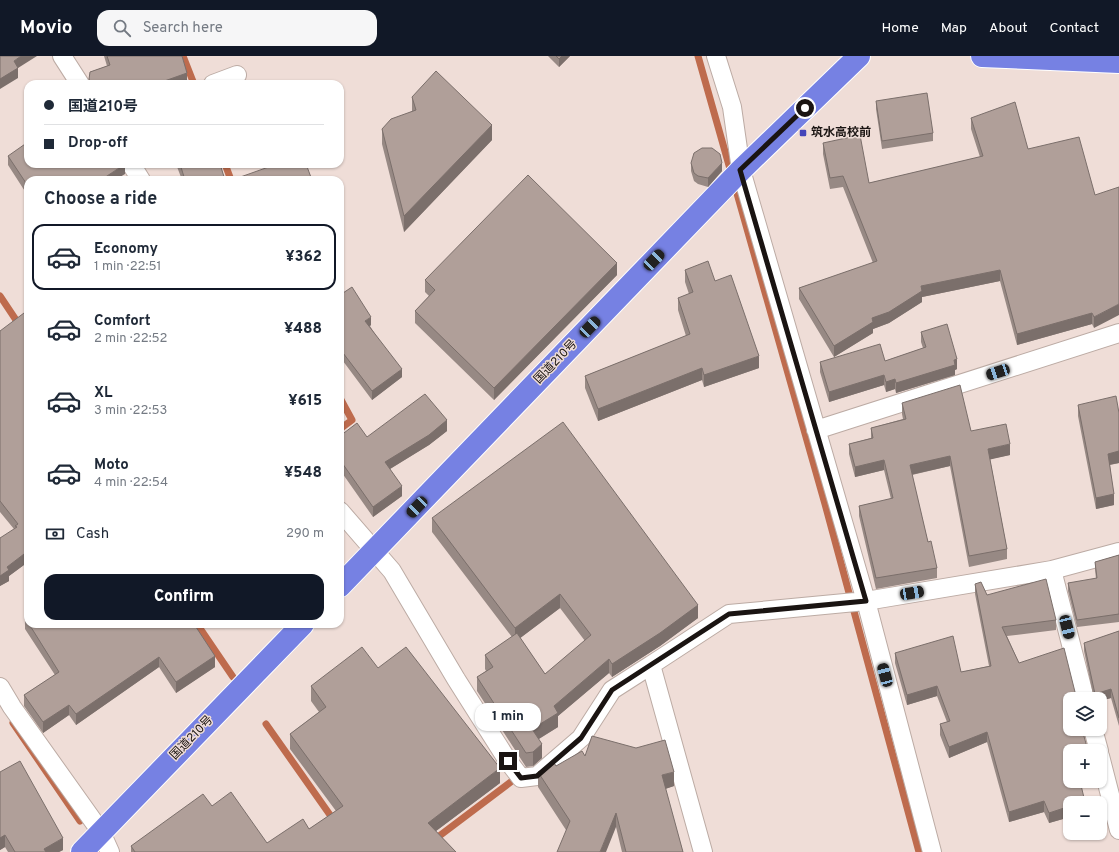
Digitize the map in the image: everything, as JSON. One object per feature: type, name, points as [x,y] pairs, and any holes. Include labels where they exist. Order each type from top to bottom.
[{"type":"highway","name":"国道210号","points":[[344,582],[740,170],[859,56]]},
{"type":"highway","points":[[982,56],[1119,62]]},
{"type":"highway","name":"国道210号","points":[[82,852],[299,628]]},
{"type":"street","points":[[62,56],[77,80]]},
{"type":"street","points":[[716,56],[732,107],[740,170],[866,601],[932,852]]},
{"type":"street","points":[[224,80],[237,75]]},
{"type":"street","points":[[816,430],[1119,333]]},
{"type":"street","points":[[344,516],[392,571],[460,686],[508,761],[521,778],[537,776],[581,738],[612,690],[729,614],[866,601],[1052,570],[1119,552]]},
{"type":"street","points":[[1052,570],[1083,692]]},
{"type":"street","points":[[651,665],[703,852]]},
{"type":"street","points":[[0,687],[12,707],[101,832],[110,852]]},
{"type":"street","points":[[1107,783],[1119,830]]},
{"type":"building","points":[[0,56],[21,56],[14,61],[18,68],[0,79]]},
{"type":"building","points":[[107,56],[182,56],[187,73],[167,80],[89,80],[90,72],[110,65]]},
{"type":"building","points":[[436,71],[492,125],[404,216],[382,129],[391,119],[416,110],[412,97]]},
{"type":"building","points":[[927,93],[933,133],[882,141],[876,101]]},
{"type":"building","points":[[1015,102],[1028,149],[1079,137],[1095,195],[1119,187],[1119,304],[1094,317],[1092,313],[1017,334],[1000,270],[921,286],[922,291],[889,312],[872,318],[873,322],[834,346],[799,288],[877,261],[843,176],[830,178],[823,143],[860,135],[869,183],[983,156],[971,118]]},
{"type":"building","points":[[24,145],[24,168],[119,168],[107,176],[24,176],[24,180],[8,156]]},
{"type":"building","points":[[702,148],[712,148],[720,154],[722,163],[708,178],[698,176],[694,173],[691,163],[694,153]]},
{"type":"building","points":[[181,168],[221,168],[224,176],[184,176]]},
{"type":"building","points":[[266,168],[308,168],[310,176],[243,176]]},
{"type":"building","points":[[528,175],[617,263],[494,388],[415,311],[435,290],[425,280]]},
{"type":"building","points":[[708,261],[715,281],[731,275],[759,356],[704,375],[702,368],[598,409],[585,376],[690,334],[678,298],[693,292],[685,270]]},
{"type":"building","points":[[352,287],[371,317],[365,321],[402,369],[372,391],[344,354],[344,292]]},
{"type":"building","points":[[24,313],[24,554],[7,567],[9,570],[0,576],[0,538],[17,527],[15,526],[18,524],[0,501],[0,331]]},
{"type":"building","points":[[947,324],[957,359],[954,360],[955,365],[896,383],[895,379],[886,382],[884,375],[829,392],[820,362],[880,344],[885,361],[926,347],[921,332]]},
{"type":"building","points":[[960,385],[971,431],[1006,424],[1010,444],[988,449],[1007,549],[969,556],[950,456],[910,465],[928,542],[931,541],[937,568],[876,578],[859,506],[893,498],[884,460],[855,467],[849,444],[873,438],[871,428],[906,419],[902,403]]},
{"type":"building","points":[[425,394],[447,420],[429,435],[385,462],[402,486],[373,507],[344,466],[344,433],[357,423],[367,437]]},
{"type":"building","points":[[1116,396],[1119,413],[1119,451],[1108,454],[1114,494],[1096,498],[1078,405]]},
{"type":"building","points":[[563,422],[698,605],[660,633],[612,664],[609,659],[554,706],[558,713],[532,729],[542,744],[533,752],[526,753],[477,677],[493,667],[485,655],[517,633],[545,674],[591,635],[560,594],[515,628],[432,518]]},
{"type":"building","points":[[1119,555],[1119,614],[1077,620],[1068,583],[1097,578],[1095,562]]},
{"type":"building","points":[[1046,579],[1056,620],[1002,627],[1019,663],[1064,648],[1075,692],[1063,692],[1063,736],[1084,736],[1086,744],[1063,744],[1063,788],[1082,788],[1084,796],[1063,796],[1063,808],[1049,813],[1044,801],[1009,812],[987,732],[949,747],[940,724],[950,721],[937,686],[907,695],[895,653],[953,636],[961,672],[991,666],[975,584],[981,582],[987,595]]},
{"type":"building","points":[[32,628],[197,628],[215,656],[176,682],[159,657],[76,714],[69,705],[43,722],[24,695],[59,672]]},
{"type":"building","points":[[1119,631],[1119,718],[1111,689],[1101,692],[1095,692],[1084,643]]},
{"type":"building","points":[[362,647],[378,668],[406,647],[500,768],[428,823],[456,852],[135,852],[131,846],[203,794],[212,806],[231,792],[267,843],[303,819],[309,829],[343,806],[290,734],[326,707],[311,686]]},
{"type":"building","points":[[592,736],[636,748],[665,740],[674,772],[662,775],[683,852],[626,852],[616,813],[600,852],[557,852],[570,821],[538,772],[553,761],[556,766],[582,751],[585,756]]},
{"type":"building","points":[[20,761],[63,838],[44,849],[46,852],[15,852],[5,835],[0,838],[0,772]]},
{"type":"waterway","points":[[183,56],[192,80]]},
{"type":"waterway","points":[[698,56],[825,504],[919,852]]},
{"type":"waterway","points":[[226,168],[230,176]]},
{"type":"waterway","points":[[0,296],[24,332]]},
{"type":"waterway","points":[[344,405],[352,420],[344,426]]},
{"type":"waterway","points":[[200,628],[233,677]]},
{"type":"waterway","points":[[13,723],[80,821]]},
{"type":"waterway","points":[[266,724],[335,822]]},
{"type":"waterway","points":[[418,852],[512,781]]},
{"type":"place","name":"筑水高校前","points":[[803,133]]},
{"type":"route","points":[[508,761],[521,778],[537,776],[581,738],[612,690],[729,614],[866,601],[740,170],[805,108]]}]
